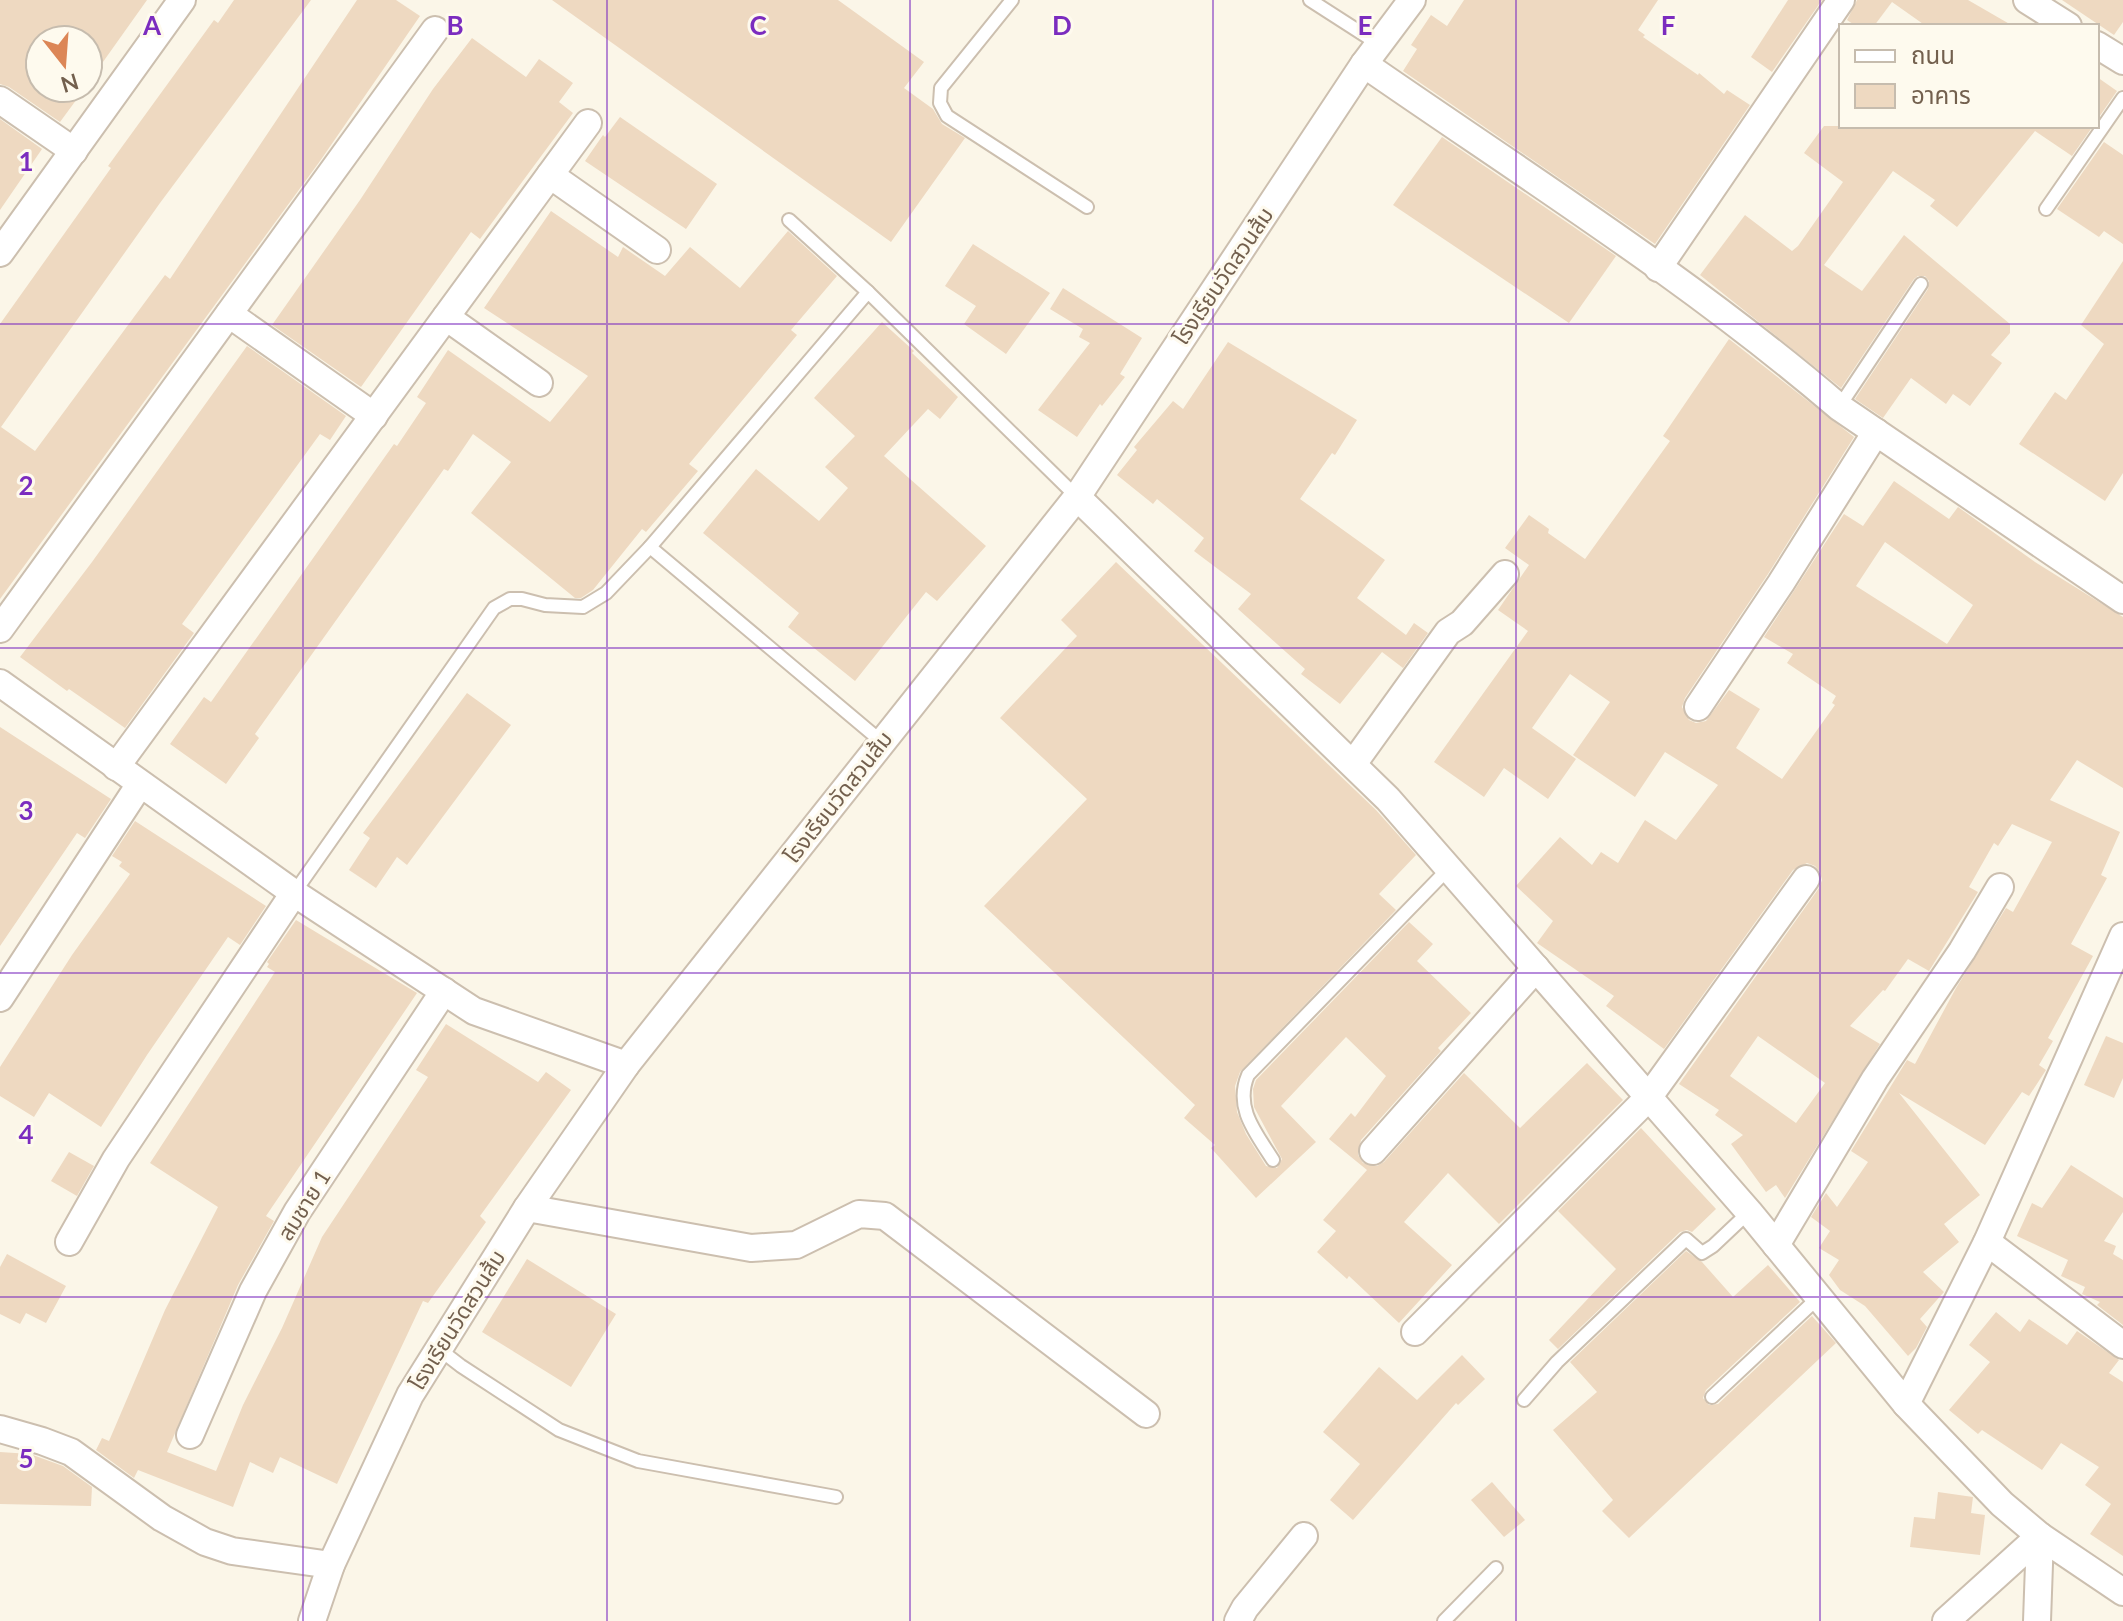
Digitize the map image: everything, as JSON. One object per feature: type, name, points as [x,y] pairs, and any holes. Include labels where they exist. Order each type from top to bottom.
[{"type":"street","name":"โรงเรียนวัดสวนส้ม","points":[[312,1621],[331,1565],[410,1395],[527,1208],[626,1065],[1077,497],[1372,55],[1412,0]]},
{"type":"street","points":[[1658,268],[1841,0]]},
{"type":"street","points":[[2027,0],[2065,24]]},
{"type":"street","points":[[0,253],[180,1]]},
{"type":"street","points":[[0,629],[435,30]]},
{"type":"street","points":[[2099,46],[2123,61]]},
{"type":"street","points":[[1372,55],[1797,371],[1839,407],[2123,600]]},
{"type":"street","points":[[0,100],[74,151]]},
{"type":"street","points":[[116,767],[588,123]]},
{"type":"street","points":[[550,175],[657,250]]},
{"type":"street","points":[[229,314],[374,416]]},
{"type":"street","points":[[446,317],[539,383]]},
{"type":"street","points":[[1698,707],[1876,432]]},
{"type":"street","points":[[1077,497],[1388,799],[1749,1212],[1906,1404],[2002,1504],[2040,1536],[2123,1592]]},
{"type":"street","points":[[1353,764],[1448,632],[1462,623],[1505,574]]},
{"type":"street","points":[[0,683],[294,893],[474,1011],[626,1065]]},
{"type":"street","points":[[0,998],[140,784]]},
{"type":"street","points":[[1415,1332],[1648,1098],[1806,879]]},
{"type":"street","points":[[1776,1245],[1875,1079],[1962,951],[2000,887]]},
{"type":"street","points":[[69,1242],[116,1159],[294,893]]},
{"type":"street","points":[[1906,1404],[1987,1242],[2123,936]]},
{"type":"street","points":[[1373,1151],[1536,968]]},
{"type":"street","name":"สมชาย 1","points":[[190,1435],[253,1291],[297,1212],[444,991]]},
{"type":"street","points":[[527,1208],[751,1248],[796,1245],[859,1214],[885,1216],[1146,1414]]},
{"type":"street","points":[[1987,1242],[2123,1345]]},
{"type":"street","points":[[0,1429],[71,1452],[162,1518],[205,1542],[232,1551],[331,1565]]},
{"type":"street","points":[[1238,1621],[1245,1608],[1304,1536]]},
{"type":"street","points":[[1946,1621],[2040,1536]]},
{"type":"street","points":[[2037,1621],[2040,1536]]},
{"type":"lane","points":[[1012,0],[941,88],[940,103],[947,116],[1087,207]]},
{"type":"lane","points":[[1310,0],[1372,55]]},
{"type":"lane","points":[[2046,209],[2123,98]]},
{"type":"lane","points":[[789,220],[868,292],[1077,497]]},
{"type":"lane","points":[[1839,407],[1921,284]]},
{"type":"lane","points":[[294,893],[494,608],[510,599],[555,607],[583,607],[606,593],[650,547],[868,292]]},
{"type":"lane","points":[[650,547],[882,742]]},
{"type":"lane","points":[[1273,1160],[1248,1121],[1242,1088],[1248,1075],[1449,868]]},
{"type":"lane","points":[[1524,1400],[1557,1362],[1686,1239],[1702,1253],[1749,1212]]},
{"type":"lane","points":[[1712,1397],[1820,1296]]},
{"type":"lane","points":[[439,1349],[559,1430],[638,1461],[836,1497]]},
{"type":"lane","points":[[1444,1621],[1496,1568]]},
{"type":"building","points":[[0,0],[147,0],[104,60],[104,24],[24,24],[24,97],[0,84]]},
{"type":"building","points":[[234,0],[311,0],[160,203],[1,427],[35,451],[165,275],[170,279],[357,0],[396,0],[420,16],[320,161],[0,599],[0,324],[111,168],[108,166],[214,20],[218,23]]},
{"type":"building","points":[[552,0],[838,0],[924,62],[904,88],[933,109],[942,124],[965,138],[891,242]]},
{"type":"building","points":[[1464,0],[1658,0],[1638,30],[1645,35],[1643,37],[1699,73],[1724,94],[1727,90],[1750,105],[1655,244],[1403,71],[1417,49],[1411,45],[1431,15],[1447,26]]},
{"type":"building","points":[[1788,0],[1822,0],[1772,72],[1751,57]]},
{"type":"building","points":[[1857,0],[1968,0],[2010,24],[1923,24],[1892,2],[1876,24],[1853,24],[1847,20]]},
{"type":"building","points":[[2062,0],[2123,0],[2123,22],[2114,35]]},
{"type":"building","points":[[472,38],[526,77],[539,59],[573,83],[559,102],[573,113],[480,239],[471,232],[361,387],[272,325],[433,89]]},
{"type":"building","points":[[2099,78],[2117,91],[2099,117]]},
{"type":"building","points":[[34,104],[73,104],[60,122]]},
{"type":"building","points":[[620,117],[717,184],[686,229],[585,161]]},
{"type":"building","points":[[0,119],[42,149],[0,210]]},
{"type":"building","points":[[1824,126],[2092,128],[2072,156],[2035,131],[1957,227],[1930,206],[1935,200],[1893,171],[1824,265],[1862,291],[1904,235],[2010,324],[2010,333],[1991,355],[2002,363],[1970,406],[1953,394],[1946,404],[1911,378],[1883,418],[1855,399],[1928,289],[1929,281],[1925,276],[1914,279],[1841,388],[1700,275],[1745,215],[1792,251],[1798,246],[1843,182],[1804,153]]},
{"type":"building","points":[[1442,137],[1616,256],[1569,323],[1393,205]]},
{"type":"building","points":[[2104,142],[2123,155],[2123,244],[2104,231],[2099,237],[2057,209]]},
{"type":"building","points":[[551,211],[618,257],[623,247],[665,276],[690,247],[740,288],[788,231],[837,276],[791,330],[797,335],[689,464],[698,471],[646,532],[642,529],[593,590],[581,598],[575,598],[471,513],[511,462],[473,434],[448,471],[444,469],[255,734],[259,738],[226,784],[170,744],[204,697],[211,702],[394,444],[397,446],[426,403],[417,397],[448,350],[550,422],[588,376],[484,308]]},
{"type":"building","points":[[973,244],[1050,293],[1006,354],[964,324],[976,306],[945,286]]},
{"type":"building","points":[[2123,261],[2123,473],[2105,501],[2019,444],[2055,392],[2066,400],[2104,344],[2081,325]]},
{"type":"building","points":[[1063,288],[1142,338],[1120,374],[1125,377],[1102,406],[1100,404],[1077,437],[1038,410],[1090,343],[1079,337],[1083,329],[1050,309]]},
{"type":"building","points":[[882,322],[958,397],[940,419],[928,409],[884,456],[986,546],[937,601],[926,592],[855,681],[788,627],[799,613],[703,533],[756,469],[819,521],[848,488],[825,467],[855,436],[814,398]]},
{"type":"building","points":[[1729,339],[1854,437],[1682,707],[1689,720],[1696,723],[1706,721],[1729,690],[1760,709],[1736,748],[1782,779],[1835,705],[1832,703],[1836,696],[1787,663],[1793,654],[1764,637],[1844,514],[1863,526],[1894,481],[1949,519],[1958,507],[2035,562],[2123,617],[2123,788],[2077,760],[2050,800],[2120,832],[2101,875],[2107,878],[2071,944],[2093,956],[2048,1038],[2053,1041],[2039,1065],[2046,1070],[2029,1096],[2022,1092],[1985,1145],[1899,1093],[1980,1195],[1944,1224],[1959,1242],[1923,1272],[1944,1292],[1920,1319],[1927,1327],[1908,1356],[1865,1306],[1840,1290],[1829,1275],[1839,1260],[1819,1248],[1830,1231],[1811,1217],[1826,1193],[1837,1207],[1868,1162],[1851,1151],[1907,1060],[1915,1064],[1956,988],[2006,908],[2013,912],[2052,842],[2012,824],[1998,846],[1994,843],[1969,887],[1978,892],[1929,971],[1908,959],[1885,991],[1850,1026],[1880,1044],[1785,1198],[1776,1185],[1766,1192],[1731,1144],[1743,1135],[1715,1115],[1719,1110],[1679,1084],[1819,888],[1822,880],[1820,872],[1807,863],[1793,870],[1664,1049],[1606,1006],[1614,996],[1537,943],[1553,921],[1516,886],[1560,837],[1592,865],[1601,852],[1618,863],[1645,820],[1676,840],[1718,785],[1665,752],[1635,797],[1573,755],[1610,702],[1570,674],[1532,728],[1576,759],[1548,799],[1504,768],[1484,797],[1434,762],[1528,631],[1498,610],[1529,565],[1505,548],[1529,515],[1549,529],[1548,533],[1585,559],[1670,441],[1663,436]],"holes":[[[1885,542],[1973,605],[1947,644],[1856,586]],[[1758,1036],[1825,1083],[1796,1123],[1730,1076]]]},
{"type":"building","points":[[1228,342],[1357,420],[1335,455],[1332,453],[1300,499],[1385,560],[1357,598],[1406,635],[1414,623],[1428,633],[1403,668],[1382,652],[1340,704],[1301,674],[1305,669],[1238,609],[1251,594],[1194,551],[1204,538],[1157,499],[1153,504],[1117,475],[1137,450],[1134,447],[1173,401],[1183,409]]},
{"type":"building","points":[[247,346],[346,416],[330,440],[320,434],[182,624],[194,633],[125,728],[20,657]]},
{"type":"building","points":[[1116,562],[1376,810],[1416,855],[1379,894],[1396,910],[1240,1072],[1235,1086],[1237,1112],[1246,1134],[1266,1166],[1277,1168],[1282,1159],[1254,1107],[1256,1080],[1409,922],[1433,944],[1417,961],[1471,1013],[1361,1140],[1358,1155],[1363,1163],[1377,1166],[1384,1162],[1464,1073],[1520,1128],[1587,1063],[1623,1100],[1499,1224],[1448,1173],[1404,1222],[1452,1265],[1399,1323],[1349,1276],[1347,1279],[1317,1252],[1336,1231],[1323,1220],[1367,1170],[1329,1139],[1351,1113],[1355,1117],[1386,1076],[1346,1037],[1281,1106],[1316,1142],[1256,1198],[1211,1148],[1215,1145],[1184,1118],[1195,1105],[984,906],[1087,799],[1000,718],[1077,636],[1061,620]]},
{"type":"building","points":[[467,693],[511,725],[407,865],[397,857],[376,888],[349,870],[370,838],[363,833]]},
{"type":"building","points":[[0,727],[111,799],[85,838],[77,833],[0,946]]},
{"type":"building","points":[[135,821],[266,906],[240,945],[228,937],[101,1127],[49,1093],[34,1117],[0,1096],[0,1067],[72,955],[130,874],[119,866],[122,862],[112,856]]},
{"type":"building","points":[[296,920],[417,993],[266,1216],[274,1221],[238,1285],[167,1452],[216,1471],[243,1405],[282,1328],[322,1237],[428,1077],[416,1070],[446,1024],[538,1082],[546,1072],[571,1090],[480,1216],[486,1222],[428,1303],[423,1301],[337,1484],[280,1457],[273,1473],[250,1462],[233,1507],[138,1470],[134,1478],[96,1450],[102,1438],[109,1441],[165,1310],[218,1207],[150,1163],[275,972],[267,967],[267,962]]},
{"type":"building","points":[[2106,1036],[2123,1043],[2123,1078],[2114,1098],[2084,1085]]},
{"type":"building","points":[[1641,1128],[1716,1209],[1692,1232],[1680,1232],[1558,1349],[1549,1340],[1616,1269],[1558,1211]]},
{"type":"building","points":[[69,1152],[94,1166],[77,1196],[51,1181]]},
{"type":"building","points":[[2071,1165],[2123,1198],[2123,1212],[2104,1241],[2116,1246],[2113,1254],[2123,1260],[2123,1325],[2097,1305],[2100,1302],[2082,1294],[2085,1287],[2061,1276],[2068,1260],[2017,1236],[2032,1203],[2042,1208]]},
{"type":"building","points":[[1686,1251],[1702,1262],[1733,1297],[1768,1265],[1800,1302],[1706,1390],[1703,1398],[1709,1405],[1718,1404],[1812,1316],[1836,1343],[1629,1538],[1602,1511],[1613,1500],[1553,1430],[1597,1392],[1570,1362]]},
{"type":"building","points":[[7,1254],[66,1286],[46,1323],[26,1313],[20,1324],[0,1314],[0,1267]]},
{"type":"building","points":[[527,1259],[616,1314],[571,1387],[482,1332]]},
{"type":"building","points":[[1996,1312],[2020,1332],[2029,1319],[2067,1345],[2077,1331],[2119,1360],[2109,1373],[2123,1382],[2123,1556],[2090,1534],[2111,1504],[2085,1485],[2099,1467],[2061,1443],[2042,1470],[1982,1430],[1978,1434],[1949,1410],[1990,1362],[1969,1345]]},
{"type":"building","points":[[1462,1355],[1485,1379],[1458,1405],[1456,1403],[1353,1520],[1330,1500],[1360,1464],[1323,1432],[1379,1367],[1417,1400]]},
{"type":"building","points":[[0,1452],[30,1454],[63,1466],[92,1487],[91,1506],[0,1504]]},
{"type":"building","points":[[1492,1482],[1525,1520],[1504,1537],[1471,1500]]},
{"type":"building","points":[[1938,1492],[1973,1497],[1971,1513],[1985,1515],[1980,1555],[1910,1547],[1914,1517],[1935,1519]]}]
